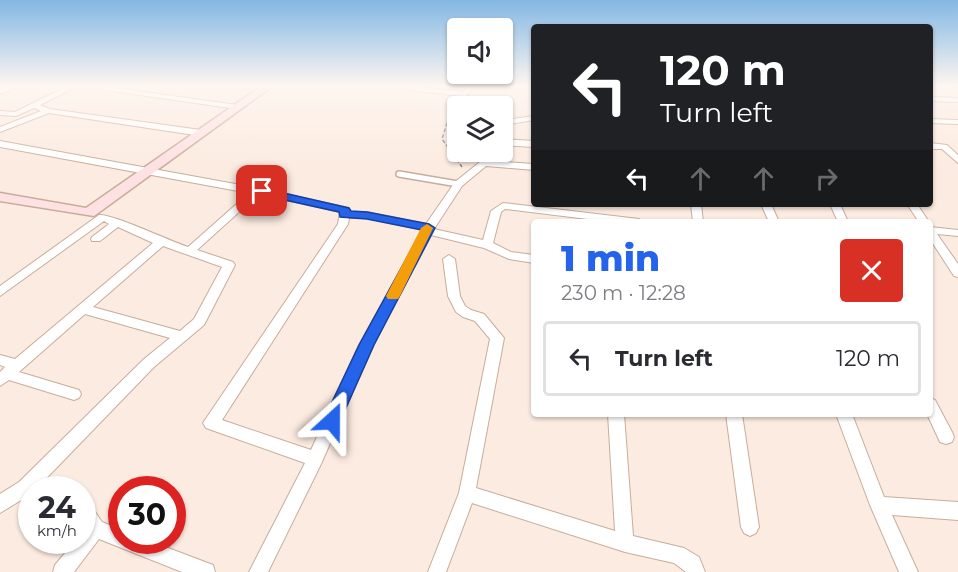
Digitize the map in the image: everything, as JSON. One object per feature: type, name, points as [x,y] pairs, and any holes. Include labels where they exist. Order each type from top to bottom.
[{"type":"main road","points":[[0,197],[89,213],[231,112]]},
{"type":"street","points":[[0,113],[14,114],[19,112]]},
{"type":"street","points":[[0,130],[46,112]]},
{"type":"street","points":[[53,112],[201,133]]},
{"type":"street","points":[[513,120],[531,118]]},
{"type":"street","points":[[933,121],[958,122]]},
{"type":"street","points":[[513,143],[531,144]]},
{"type":"street","points":[[0,144],[152,170],[345,210],[344,224],[211,423],[315,459]]},
{"type":"street","points":[[933,146],[958,148]]},
{"type":"street","points":[[944,147],[958,160]]},
{"type":"street","points":[[258,572],[315,459],[366,345],[428,230],[463,179],[482,162]]},
{"type":"street","points":[[511,162],[531,166]]},
{"type":"street","points":[[189,252],[257,192]]},
{"type":"street","points":[[487,245],[496,211],[503,206],[614,219]]},
{"type":"street","points":[[40,476],[148,363],[199,322],[229,265],[89,213]]},
{"type":"street","points":[[345,215],[367,215],[487,245],[509,255],[531,259]]},
{"type":"street","points":[[0,292],[103,217]]},
{"type":"street","points":[[96,239],[118,222]]},
{"type":"street","points":[[933,231],[958,233]]},
{"type":"street","points":[[933,236],[958,273]]},
{"type":"street","points":[[8,373],[162,242]]},
{"type":"street","points":[[437,572],[467,493],[497,338],[479,318],[460,309],[454,296],[448,259]]},
{"type":"street","points":[[84,309],[182,336]]},
{"type":"street","points":[[0,360],[8,373],[74,394]]},
{"type":"street","points":[[933,410],[946,437]]},
{"type":"street","points":[[616,417],[625,543]]},
{"type":"street","points":[[734,417],[750,528]]},
{"type":"street","points":[[845,417],[879,505],[909,572]]},
{"type":"street","points":[[467,493],[625,543],[677,555],[692,564],[696,572]]},
{"type":"street","points":[[0,504],[18,494]]},
{"type":"street","points":[[879,505],[958,511]]},
{"type":"street","points":[[96,529],[108,534]]},
{"type":"street","points":[[62,572],[76,554]]},
{"type":"street","points":[[159,554],[206,572]]},
{"type":"lane","points":[[399,174],[463,179]]},
{"type":"path","points":[[447,123],[442,128],[440,137],[447,152]]},
{"type":"path","points":[[453,162],[463,179]]},
{"type":"slow traffic","points":[[393,296],[428,231],[429,228],[427,228]]},
{"type":"route","points":[[262,191],[345,210],[345,215],[367,215],[429,228],[366,345],[332,421]]}]
